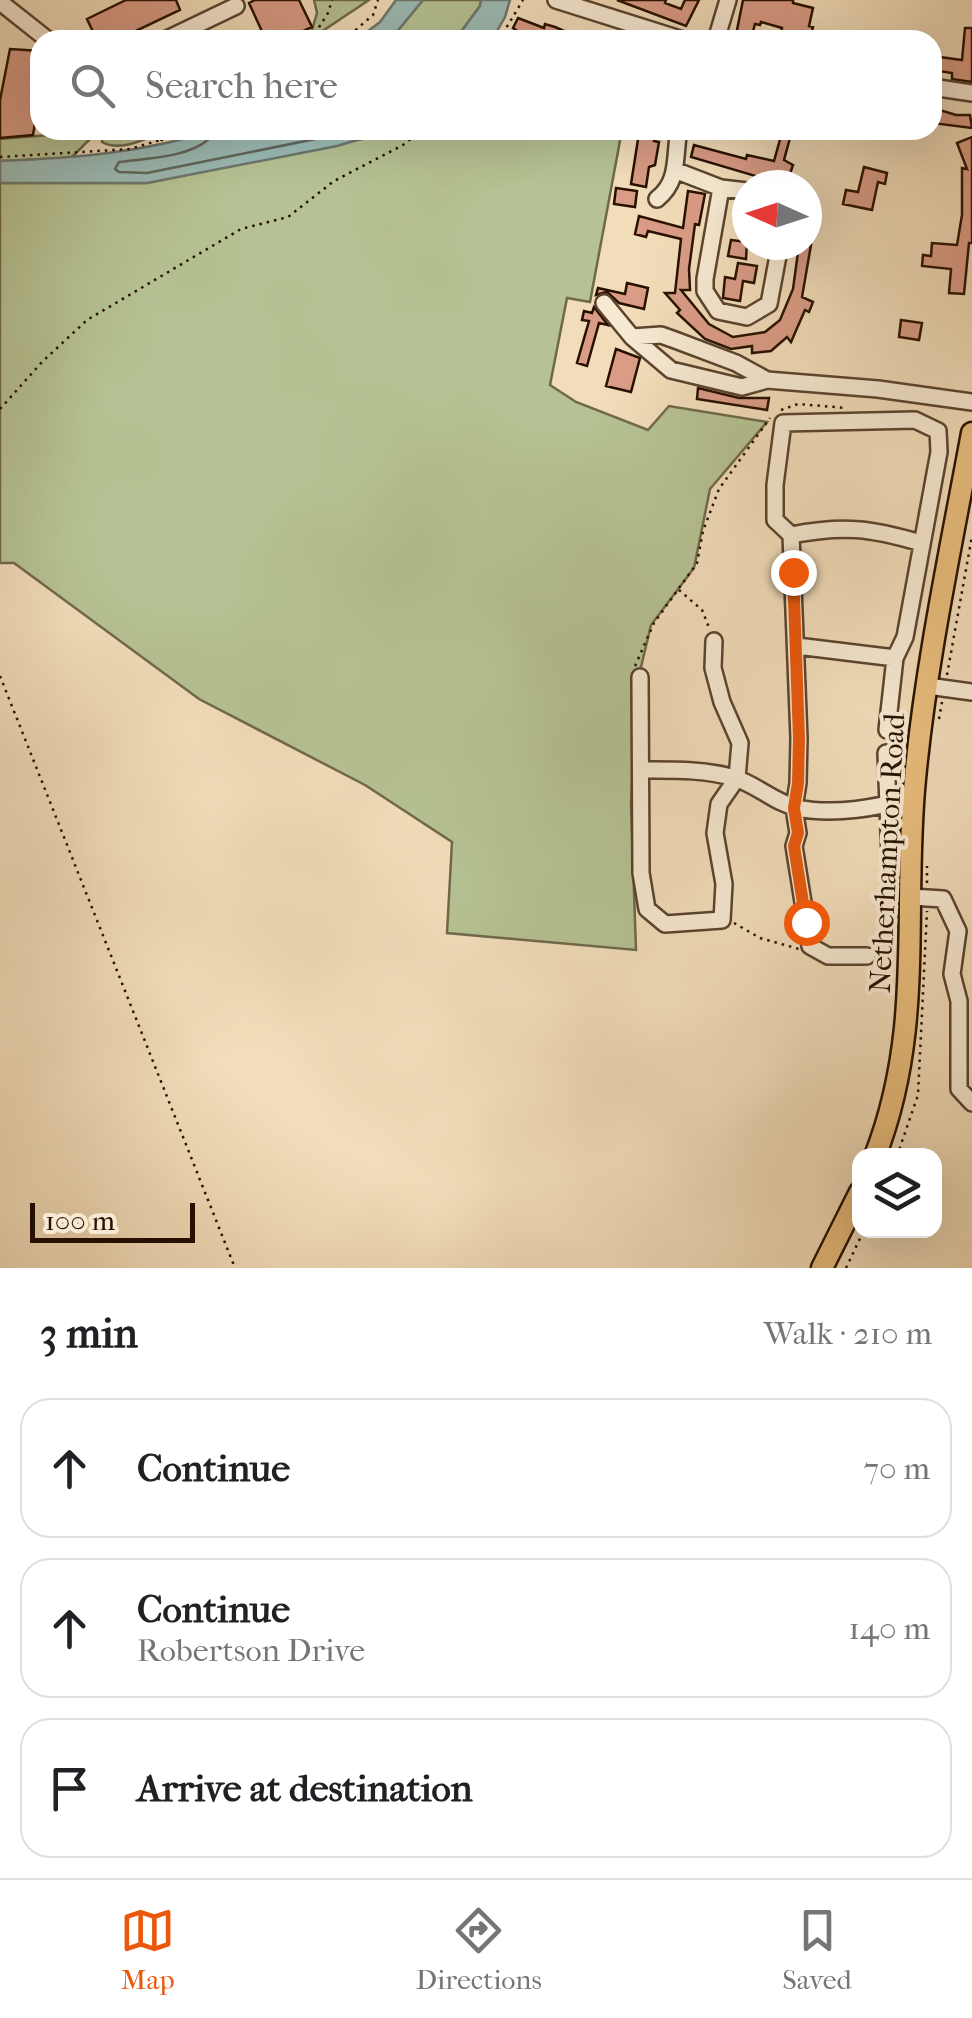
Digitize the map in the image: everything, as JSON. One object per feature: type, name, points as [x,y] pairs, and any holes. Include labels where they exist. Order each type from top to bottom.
[{"type":"main road","name":"Netherhampton Road","points":[[878,1148],[896,1091],[908,1021],[919,898],[914,798],[965,508],[971,442]]},
{"type":"main road","points":[[822,1268],[852,1208]]},
{"type":"street","points":[[556,0],[651,30]]},
{"type":"street","points":[[719,30],[728,0]]},
{"type":"street","points":[[6,3],[37,30]]},
{"type":"street","points":[[187,30],[236,6]]},
{"type":"street","points":[[942,88],[972,93]]},
{"type":"street","points":[[657,199],[666,192],[677,171],[677,140]]},
{"type":"street","points":[[677,171],[732,189]]},
{"type":"street","points":[[721,188],[704,279],[705,291],[718,310],[746,317],[769,304],[777,260]]},
{"type":"street","points":[[604,303],[632,337],[671,370],[742,387],[767,380],[972,402]]},
{"type":"street","points":[[632,337],[660,335],[767,380]]},
{"type":"street","points":[[867,956],[828,956],[810,946],[798,880],[794,846],[798,833],[794,808],[798,783],[797,646],[791,536],[775,520],[783,423],[916,420],[938,432],[939,452],[905,638],[895,658],[887,730]]},
{"type":"street","points":[[791,536],[832,527],[887,533],[921,543]]},
{"type":"street","points":[[640,678],[641,873],[647,910],[665,924],[722,920],[724,884],[715,833],[719,804],[737,778],[740,743],[718,685],[714,641]]},
{"type":"street","points":[[797,646],[895,658]]},
{"type":"street","points":[[936,686],[972,692]]},
{"type":"street","points":[[886,753],[891,884]]},
{"type":"street","points":[[641,770],[698,770],[737,778],[794,808],[831,811],[914,798]]},
{"type":"street","points":[[919,898],[943,898],[965,933],[952,974],[966,1002],[959,1089],[972,1103]]},
{"type":"path","points":[[317,30],[332,0]]},
{"type":"path","points":[[356,30],[373,15],[378,0]]},
{"type":"path","points":[[504,30],[523,0]]},
{"type":"path","points":[[0,409],[87,320],[241,229],[288,217],[334,182],[408,140]]},
{"type":"path","points":[[0,158],[98,152],[163,141]]},
{"type":"path","points":[[938,723],[936,686],[972,536]]},
{"type":"path","points":[[964,578],[972,579]]},
{"type":"path","points":[[677,589],[702,610],[714,641]]},
{"type":"path","points":[[0,676],[235,1268]]},
{"type":"path","points":[[900,1148],[918,1095],[919,898],[927,866]]},
{"type":"path","points":[[722,920],[740,924],[760,938],[816,951]]},
{"type":"path","points":[[846,1268],[860,1238]]},
{"type":"green space","points":[[314,0],[369,0],[324,30],[312,30],[317,13]]},
{"type":"green space","points":[[423,0],[481,0],[462,30],[398,30]]},
{"type":"green space","points":[[0,139],[89,140],[71,158],[0,161]]},
{"type":"green space","points":[[102,140],[144,140],[118,146]]},
{"type":"green space","points":[[357,140],[620,140],[590,302],[567,298],[550,385],[576,402],[648,430],[669,406],[767,422],[710,489],[694,568],[651,625],[637,684],[631,804],[636,950],[447,933],[452,842],[365,785],[199,699],[14,563],[0,563],[0,183],[147,183]]},
{"type":"water","points":[[396,0],[423,0],[398,30],[369,30]]},
{"type":"water","points":[[481,0],[510,0],[498,30],[462,30]]},
{"type":"water","points":[[176,140],[357,140],[147,183],[0,183],[0,161],[108,153]]},
{"type":"building","points":[[126,0],[176,0],[180,10],[138,30],[92,30],[87,19]]},
{"type":"building","points":[[299,0],[312,27],[261,30],[249,3]]},
{"type":"building","points":[[617,0],[666,0],[665,3],[681,9],[685,0],[699,0],[686,26]]},
{"type":"building","points":[[743,0],[793,0],[813,8],[809,26],[812,30],[782,30],[761,22],[753,30],[737,30]]},
{"type":"building","points":[[518,18],[562,30],[516,30],[513,28]]},
{"type":"building","points":[[965,28],[972,28],[972,82],[952,79],[952,73],[942,72],[942,57],[962,60]]},
{"type":"building","points":[[10,49],[30,50],[30,135],[0,138],[0,100]]},
{"type":"building","points":[[942,111],[970,115],[972,128],[942,124]]},
{"type":"building","points":[[972,137],[972,243],[964,294],[949,293],[951,269],[922,266],[923,255],[931,256],[932,243],[957,245],[962,215],[962,168],[967,169],[957,143]]},
{"type":"building","points":[[638,140],[659,142],[646,187],[631,184]]},
{"type":"building","points":[[780,140],[789,140],[784,160],[793,165],[791,170],[735,170],[691,157],[694,145],[746,159],[747,155],[774,161]]},
{"type":"building","points":[[864,167],[887,173],[885,184],[878,182],[872,210],[843,204],[846,190],[858,192]]},
{"type":"building","points":[[616,188],[637,191],[635,207],[614,204]]},
{"type":"building","points":[[688,191],[705,194],[699,225],[695,224],[690,290],[681,290],[709,324],[733,337],[765,332],[780,320],[793,289],[797,260],[808,260],[802,297],[813,302],[809,312],[805,310],[791,342],[787,337],[771,351],[752,353],[752,346],[731,349],[705,339],[677,313],[680,310],[665,293],[675,293],[681,239],[648,231],[646,237],[635,234],[639,216],[683,228]]},
{"type":"building","points":[[738,263],[757,266],[754,283],[743,281],[740,301],[723,298],[725,277],[735,279]]},
{"type":"building","points":[[627,283],[648,288],[644,309],[619,303],[607,292],[596,295],[598,288],[625,294]]},
{"type":"building","points":[[594,307],[608,325],[599,323],[587,366],[577,363],[589,321],[582,320],[584,311],[592,313]]},
{"type":"building","points":[[901,320],[922,323],[919,340],[899,337]]},
{"type":"building","points":[[616,349],[640,358],[631,392],[606,386]]},
{"type":"building","points":[[698,388],[739,398],[769,398],[767,410],[697,399]]},
{"type":"route","points":[[793,572],[799,738],[794,808],[798,833],[794,846],[806,922]]}]
